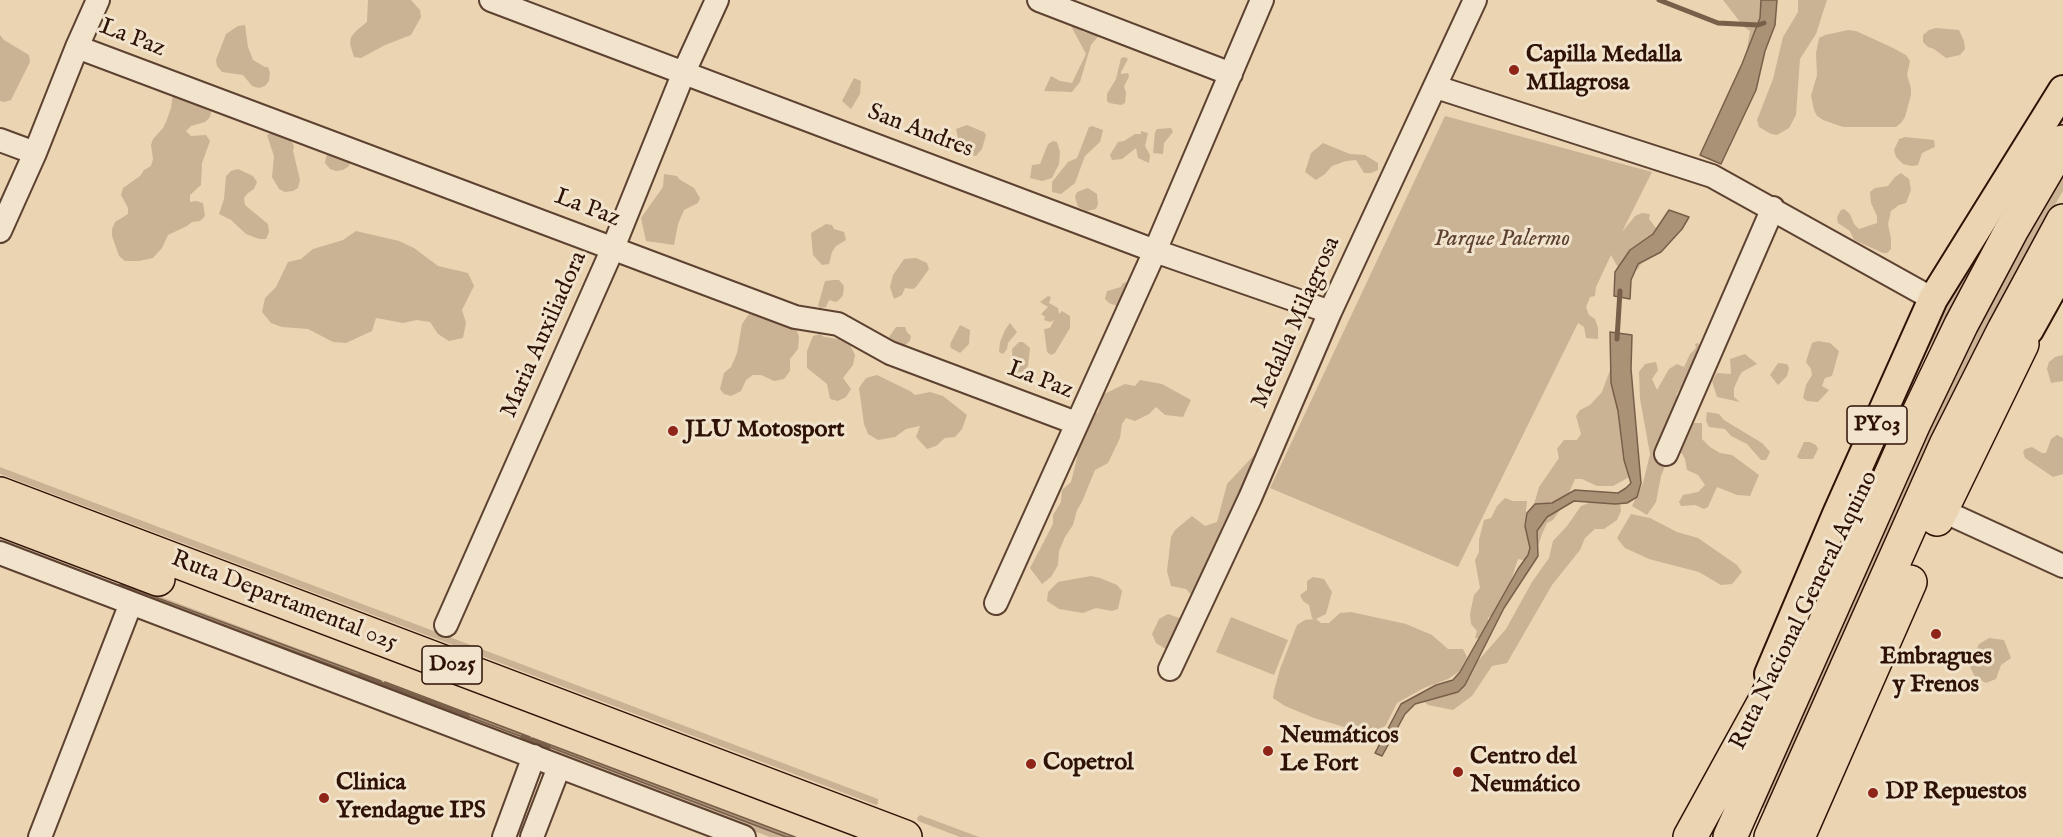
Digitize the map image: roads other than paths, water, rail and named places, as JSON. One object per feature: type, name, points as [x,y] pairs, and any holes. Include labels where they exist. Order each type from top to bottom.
[{"type":"highway","name":"Ruta Nacional General Aquino","points":[[1730,837],[1918,413],[2011,231],[2063,142]]},
{"type":"highway","points":[[1771,837],[1946,445],[2004,330],[2063,221]]},
{"type":"highway","name":"Ruta Nacional General Aquino","points":[[1690,837],[1766,699],[1927,357],[1955,306],[2011,231]]},
{"type":"highway","points":[[1798,837],[1941,510],[2029,330],[2063,232]]},
{"type":"highway","name":"Ruta Departamental 025","points":[[0,494],[905,837]]},
{"type":"highway","name":"Ruta Departamental 025","points":[[0,519],[843,837]]},
{"type":"main road","name":"PY03","points":[[1724,777],[1837,514],[1933,299],[2063,90]]},
{"type":"main road","points":[[2029,330],[2063,269]]},
{"type":"street","points":[[0,231],[98,0]]},
{"type":"street","name":"San Andres","points":[[491,0],[1155,251],[1330,312]]},
{"type":"street","name":"Maria Auxiliadora","points":[[446,625],[614,248],[684,72],[717,0]]},
{"type":"street","points":[[1039,0],[1231,74]]},
{"type":"street","points":[[996,603],[1155,251],[1262,0]]},
{"type":"street","name":"Medalla Milagrosa","points":[[1170,669],[1250,498],[1330,312],[1475,0]]},
{"type":"street","name":"La Paz","points":[[77,47],[795,317],[838,324],[890,353],[1076,423]]},
{"type":"street","points":[[1436,87],[1712,176],[1933,299]]},
{"type":"street","points":[[0,140],[35,153]]},
{"type":"street","points":[[1666,454],[1773,208]]},
{"type":"street","points":[[1941,510],[2063,566]]},
{"type":"street","points":[[0,553],[744,837]]},
{"type":"street","points":[[40,837],[131,603]]},
{"type":"street","points":[[504,837],[534,756]]},
{"type":"street","points":[[532,837],[559,767]]},
{"type":"waterway","points":[[1659,0],[1718,23],[1758,25],[1764,23]]},
{"type":"waterway","points":[[1617,339],[1620,291]]},
{"type":"waterway","points":[[121,586],[133,590]]},
{"type":"waterway","points":[[360,676],[467,716]]},
{"type":"waterway","points":[[523,737],[548,747]]},
{"type":"place","name":"Capilla Medalla MIlagrosa","points":[[1514,70]]},
{"type":"place","name":"JLU Motosport","points":[[673,431]]},
{"type":"place","name":"Embragues y Frenos","points":[[1936,634]]},
{"type":"place","name":"Neumáticos Le Fort","points":[[1268,751]]},
{"type":"place","name":"Copetrol","points":[[1031,764]]},
{"type":"place","name":"Centro del Neumático","points":[[1458,772]]},
{"type":"place","name":"DP Repuestos","points":[[1873,793]]},
{"type":"place","name":"Clinica Yrendague IPS","points":[[324,798]]},
{"type":"park label","name":"Parque Palermo","points":[[1502,240]]}]
